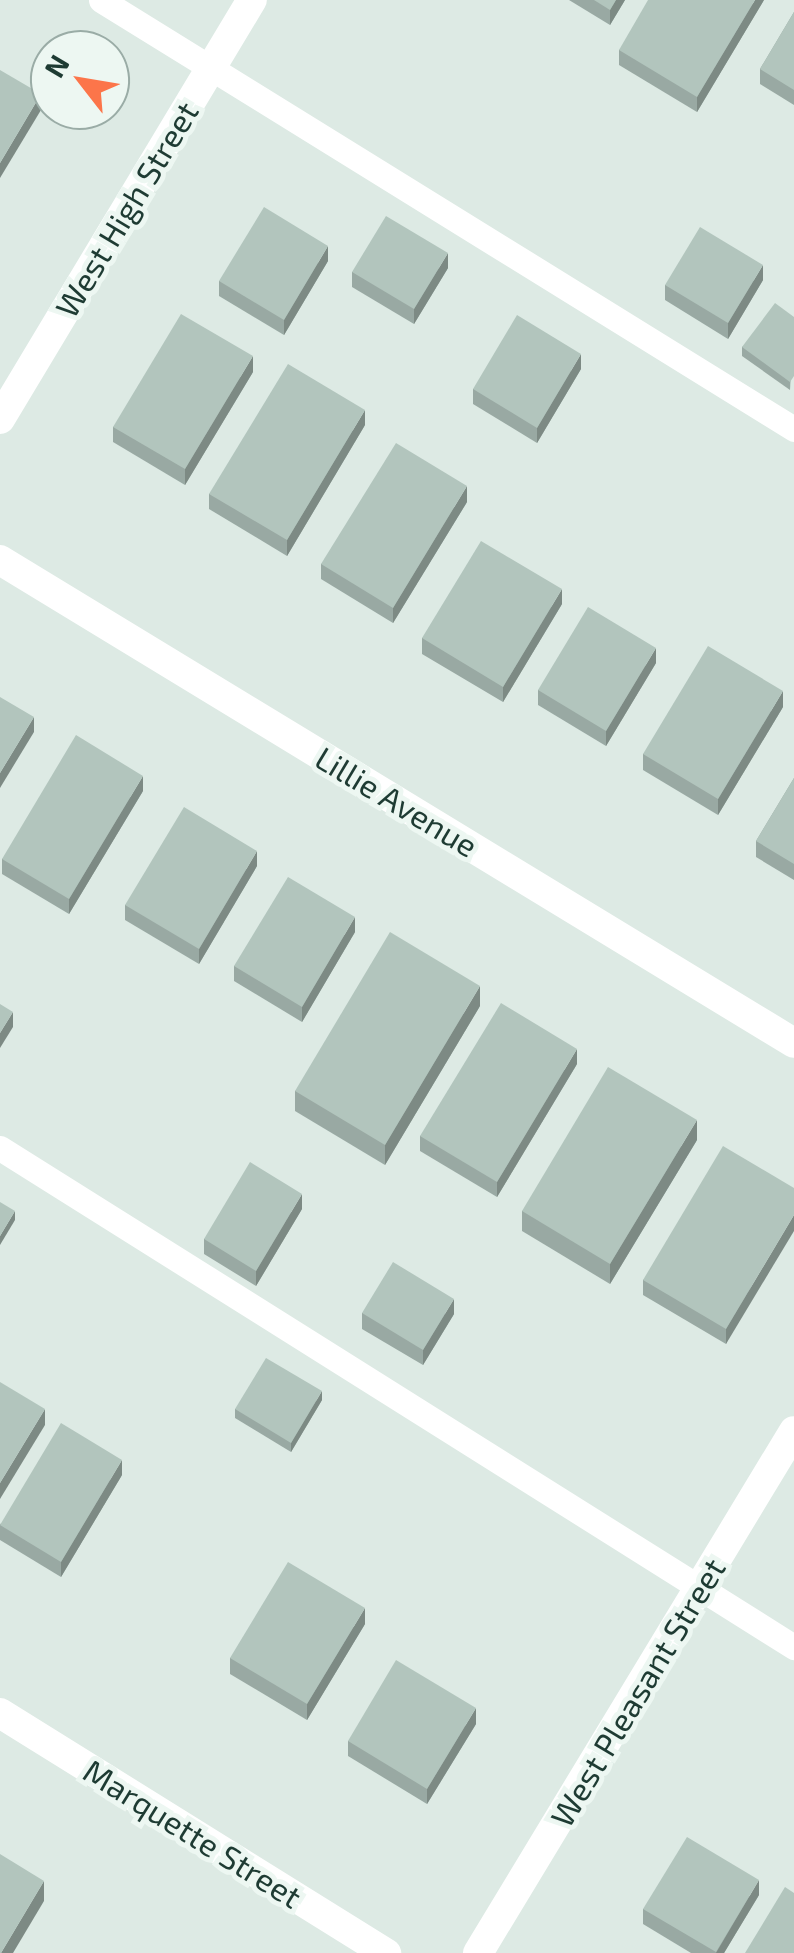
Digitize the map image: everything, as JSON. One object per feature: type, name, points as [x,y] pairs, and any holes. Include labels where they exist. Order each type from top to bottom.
[{"type":"street","name":"West High Street","points":[[0,418],[252,0]]},
{"type":"street","name":"Lillie Avenue","points":[[0,560],[794,1043]]},
{"type":"street","name":"West Pleasant Street","points":[[478,1953],[794,1431]]},
{"type":"street","name":"Marquette Street","points":[[0,1713],[386,1953]]},
{"type":"lane","points":[[101,0],[794,429]]},
{"type":"lane","points":[[0,1148],[794,1648]]},
{"type":"building","points":[[594,0],[616,0],[610,10]]},
{"type":"building","points":[[648,0],[755,0],[697,97],[619,50]]},
{"type":"building","points":[[794,12],[794,90],[760,69]]},
{"type":"building","points":[[0,70],[30,88],[30,113],[0,163]]},
{"type":"building","points":[[264,207],[328,246],[284,320],[219,281]]},
{"type":"building","points":[[386,216],[448,253],[414,309],[352,272]]},
{"type":"building","points":[[700,227],[763,265],[728,323],[665,285]]},
{"type":"building","points":[[775,303],[794,317],[794,376],[790,382],[742,347]]},
{"type":"building","points":[[181,314],[253,356],[185,469],[113,427]]},
{"type":"building","points":[[517,315],[581,354],[537,428],[473,389]]},
{"type":"building","points":[[288,364],[365,410],[287,540],[209,494]]},
{"type":"building","points":[[396,443],[467,486],[393,608],[321,564]]},
{"type":"building","points":[[481,541],[562,589],[503,687],[422,638]]},
{"type":"building","points":[[588,607],[656,648],[606,731],[538,690]]},
{"type":"building","points":[[708,646],[783,691],[718,799],[643,754]]},
{"type":"building","points":[[0,697],[34,717],[0,773]]},
{"type":"building","points":[[76,735],[143,776],[69,899],[2,859]]},
{"type":"building","points":[[794,778],[794,864],[756,841]]},
{"type":"building","points":[[184,807],[257,851],[199,949],[125,905]]},
{"type":"building","points":[[288,877],[355,917],[302,1007],[234,966]]},
{"type":"building","points":[[390,932],[480,986],[385,1145],[295,1091]]},
{"type":"building","points":[[501,1003],[577,1049],[497,1182],[420,1136]]},
{"type":"building","points":[[0,1004],[13,1012],[0,1033]]},
{"type":"building","points":[[608,1067],[697,1120],[610,1264],[522,1211]]},
{"type":"building","points":[[723,1146],[794,1188],[794,1215],[726,1329],[643,1280]]},
{"type":"building","points":[[250,1162],[302,1194],[256,1271],[204,1239]]},
{"type":"building","points":[[0,1202],[15,1211],[0,1236]]},
{"type":"building","points":[[393,1262],[454,1299],[423,1350],[362,1313]]},
{"type":"building","points":[[266,1358],[322,1391],[291,1443],[235,1409]]},
{"type":"building","points":[[0,1382],[45,1409],[0,1483]]},
{"type":"building","points":[[61,1423],[122,1460],[61,1562],[0,1525]]},
{"type":"building","points":[[288,1562],[365,1608],[307,1704],[230,1658]]},
{"type":"building","points":[[396,1660],[476,1708],[427,1789],[348,1741]]},
{"type":"building","points":[[687,1837],[759,1880],[716,1952],[643,1909]]},
{"type":"building","points":[[0,1854],[44,1881],[1,1953],[0,1953]]},
{"type":"building","points":[[785,1887],[794,1893],[794,1953],[745,1953]]}]
